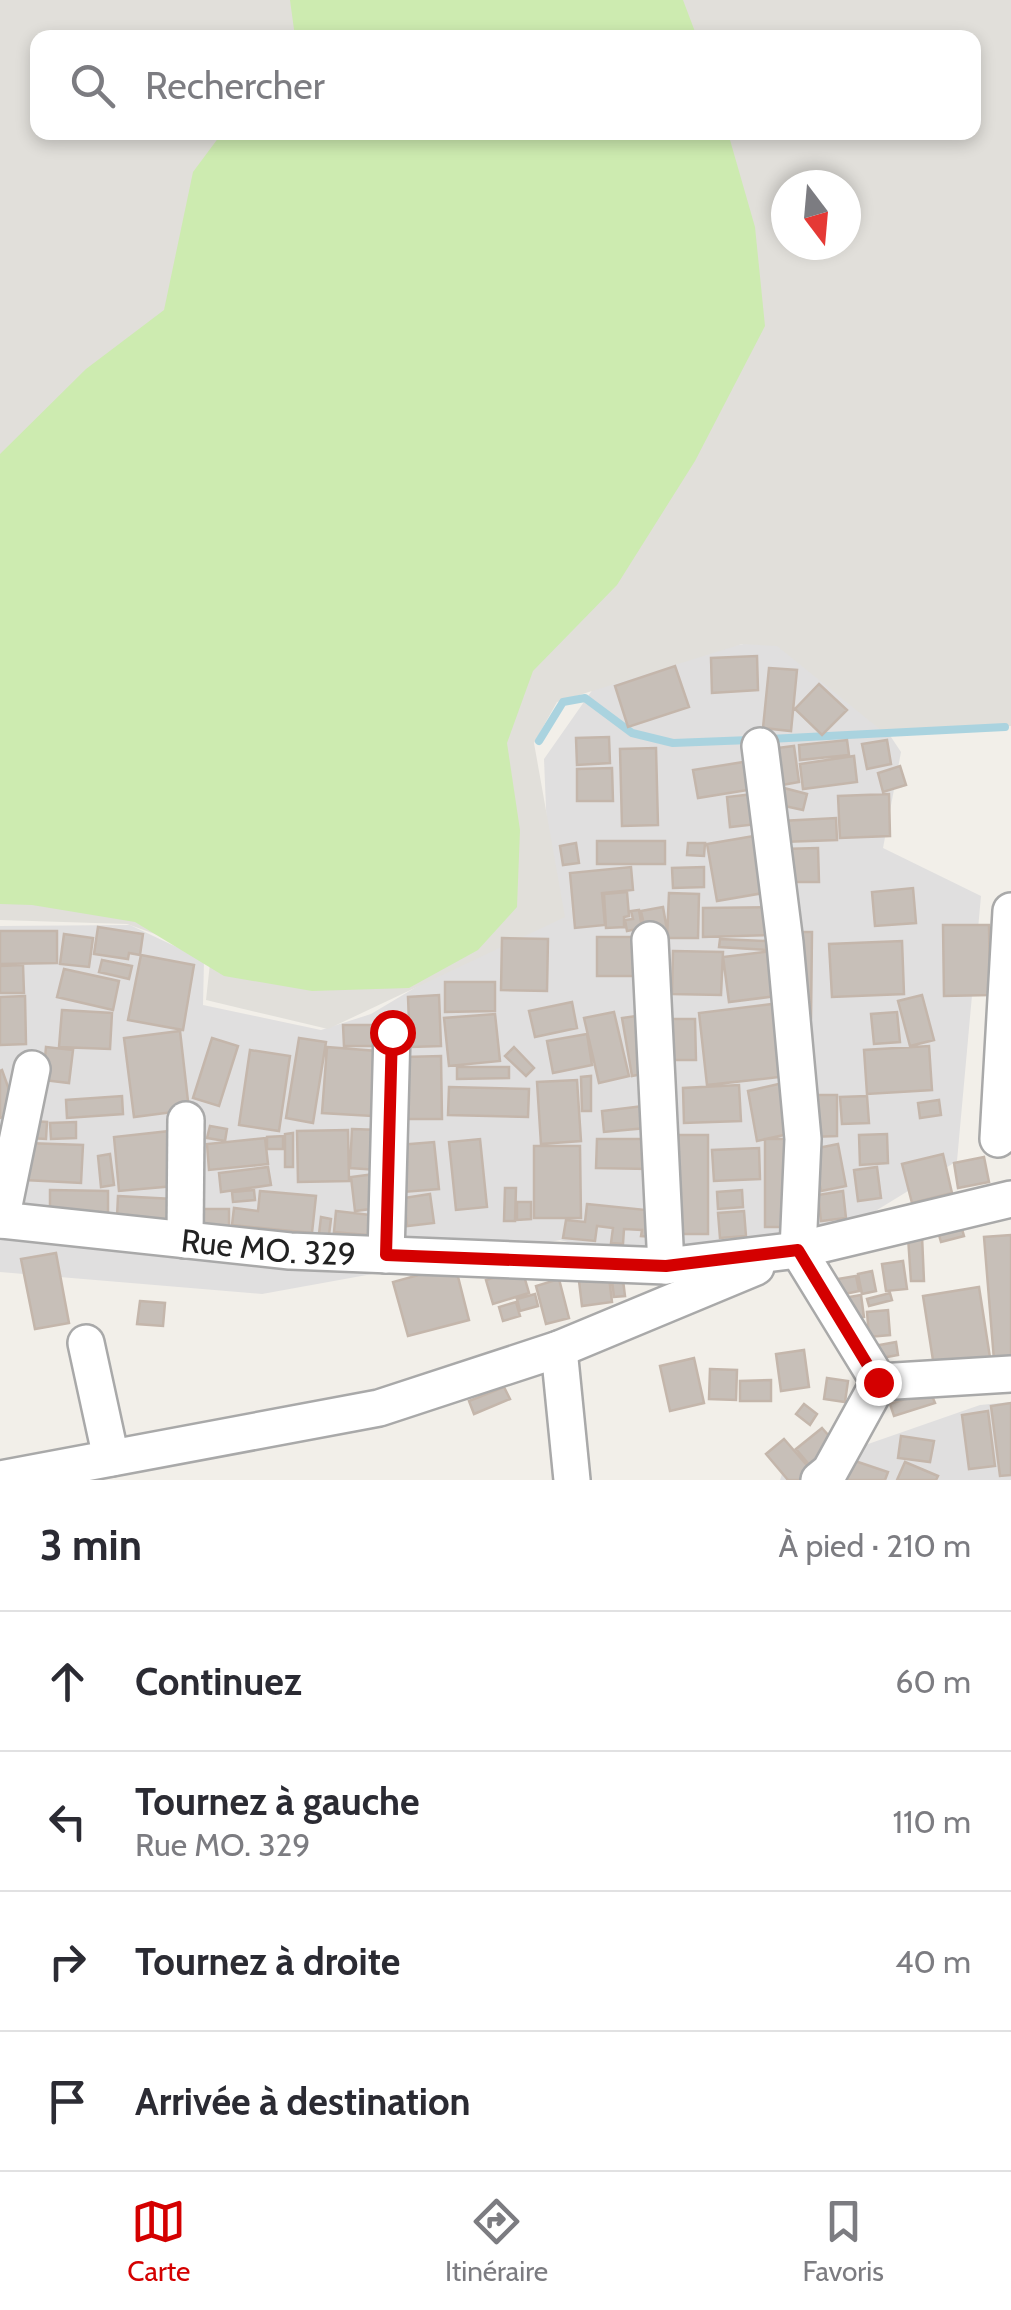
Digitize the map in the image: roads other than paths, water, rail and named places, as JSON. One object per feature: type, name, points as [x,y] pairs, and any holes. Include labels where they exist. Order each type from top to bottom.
[{"type":"street","points":[[760,746],[785,944],[803,1139],[798,1250],[878,1382]]},
{"type":"street","points":[[998,1139],[1011,911]]},
{"type":"street","points":[[650,940],[666,1266]]},
{"type":"street","points":[[386,1255],[392,1032]]},
{"type":"street","points":[[1,1220],[32,1069]]},
{"type":"street","points":[[185,1240],[186,1120]]},
{"type":"street","name":"Rue MO. 329","points":[[1,1220],[290,1252],[666,1266],[798,1250],[1011,1199]]},
{"type":"street","points":[[0,1479],[378,1408],[559,1349],[798,1250]]},
{"type":"street","points":[[86,1343],[111,1458]]},
{"type":"street","points":[[559,1349],[572,1480]]},
{"type":"street","points":[[878,1382],[1011,1374]]},
{"type":"street","points":[[819,1480],[830,1471],[878,1382]]},
{"type":"waterway","points":[[539,741],[563,702],[585,698],[632,733],[673,743],[750,740]]},
{"type":"waterway","points":[[769,739],[1005,727]]}]
